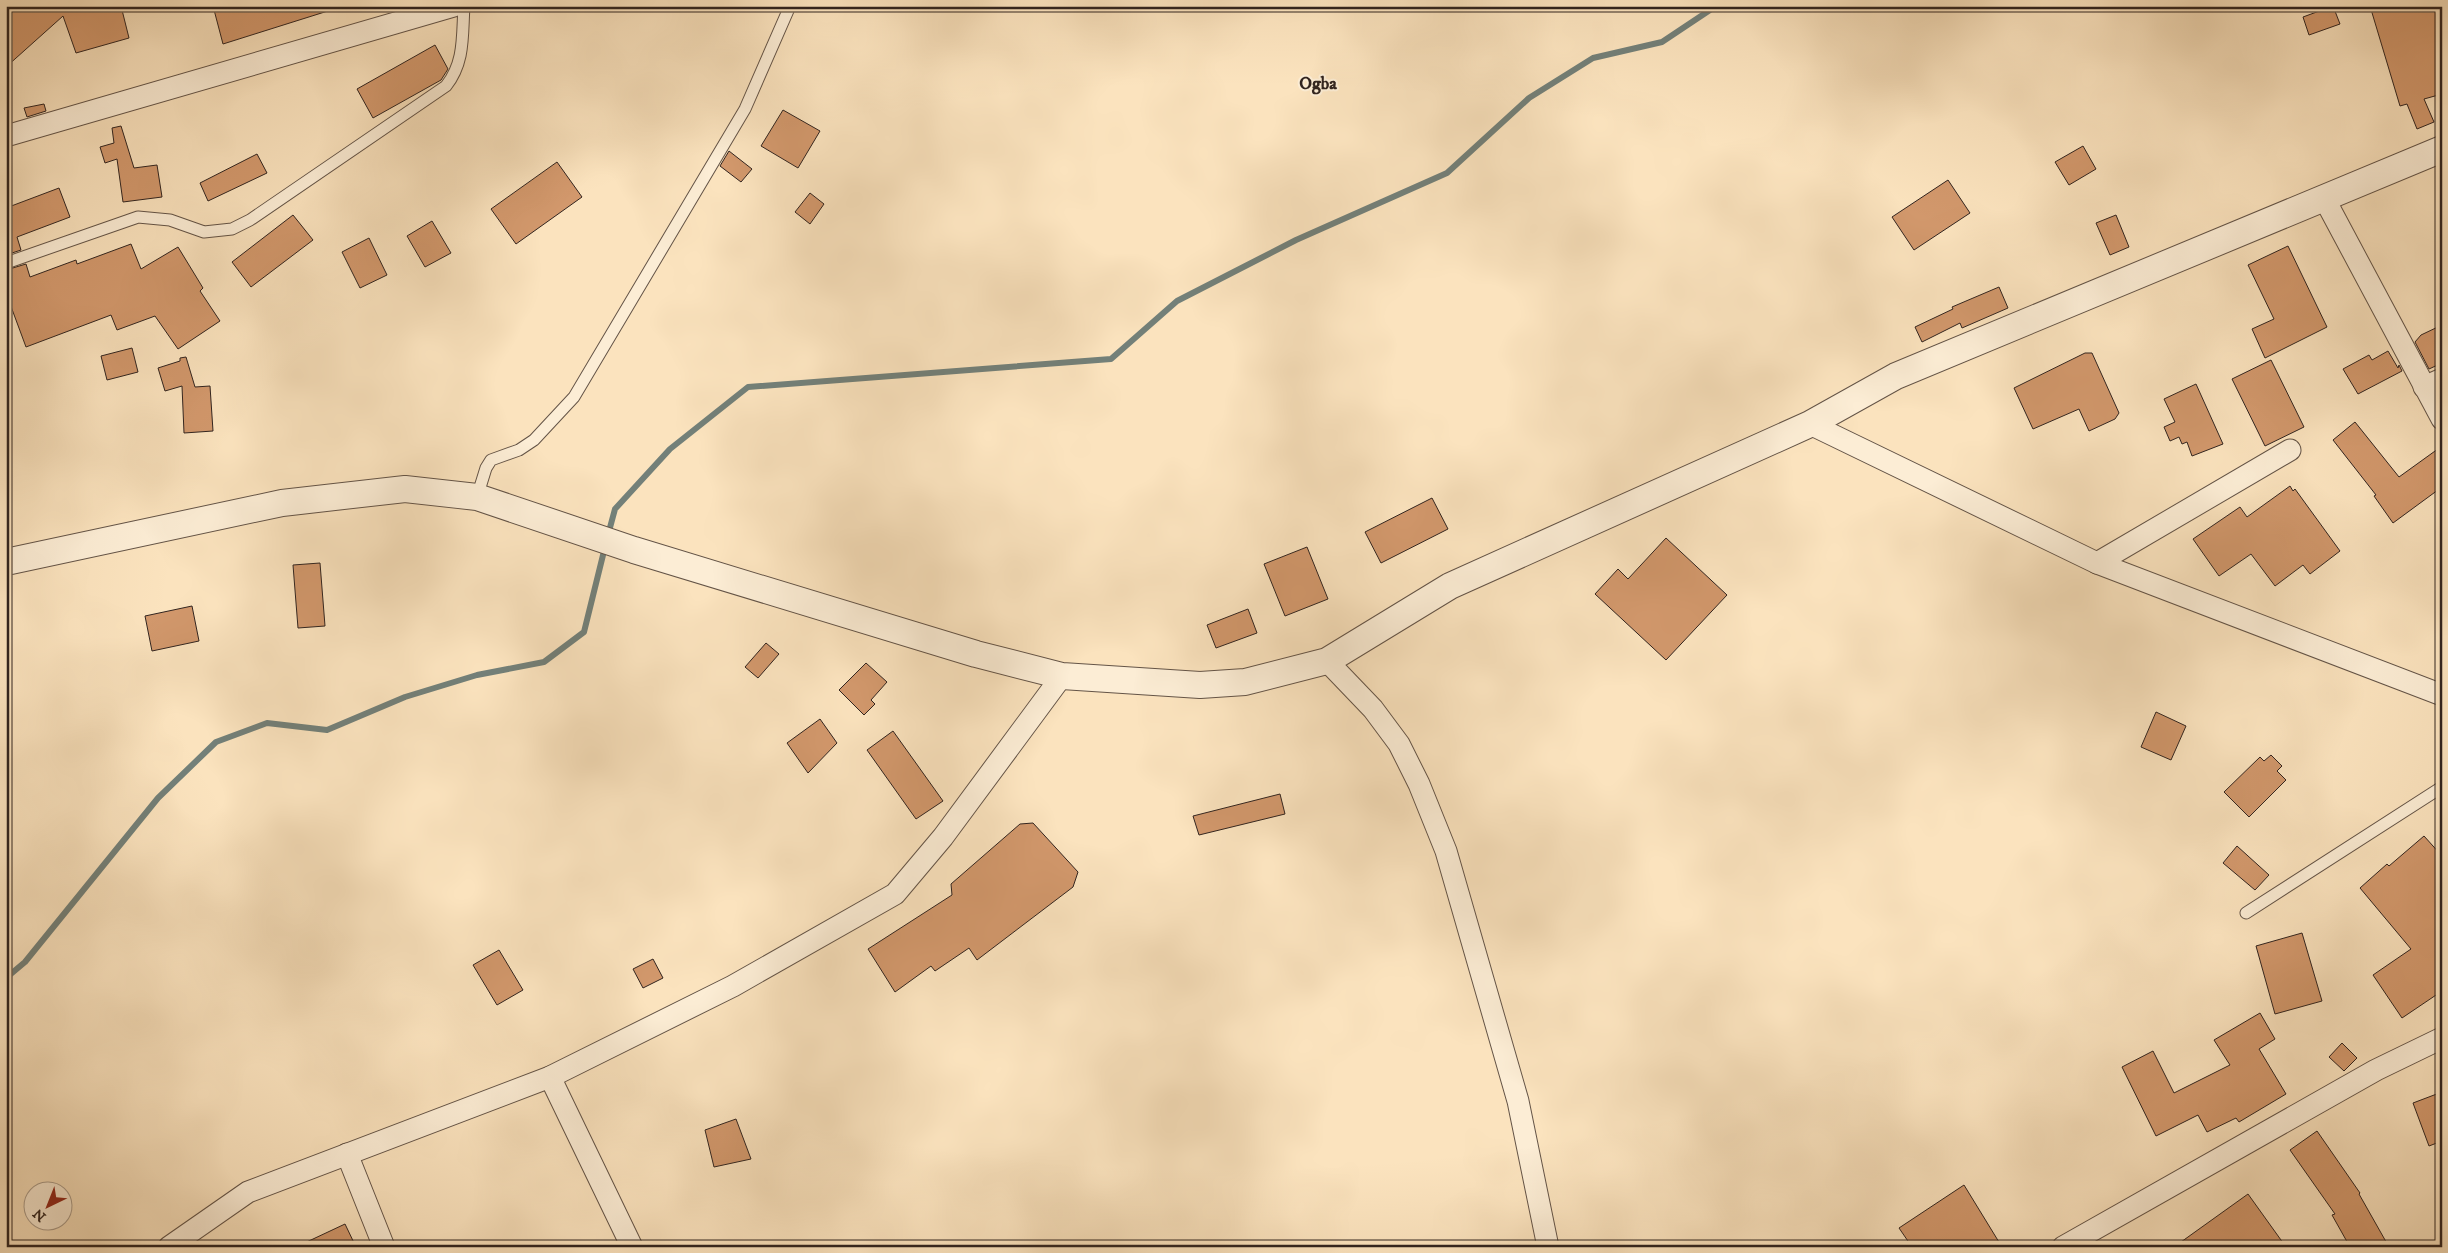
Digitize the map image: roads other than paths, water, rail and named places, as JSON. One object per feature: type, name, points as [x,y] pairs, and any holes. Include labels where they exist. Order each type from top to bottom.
[{"type":"street","points":[[6,136],[454,6]]},
{"type":"street","points":[[6,562],[282,503],[405,489],[477,497],[634,550],[976,654],[1062,676],[1200,685],[1246,682],[1328,661],[1450,586],[1810,424],[1896,376],[2442,149]]},
{"type":"street","points":[[2324,198],[2433,383],[2442,420]]},
{"type":"street","points":[[1810,424],[2097,563],[2442,695]]},
{"type":"street","points":[[2097,563],[2290,450]]},
{"type":"street","points":[[1328,661],[1373,709],[1399,744],[1419,784],[1446,851],[1518,1101],[1548,1247]]},
{"type":"street","points":[[169,1247],[248,1192],[550,1077],[733,986],[895,894],[943,837],[1062,676]]},
{"type":"street","points":[[2063,1247],[2376,1070],[2442,1038]]},
{"type":"street","points":[[550,1077],[632,1247]]},
{"type":"street","points":[[347,1154],[384,1247]]},
{"type":"lane","points":[[6,263],[138,217],[170,220],[204,232],[232,229],[250,220],[446,86],[456,74],[460,63],[464,6]]},
{"type":"lane","points":[[477,497],[486,468],[491,460],[519,450],[534,440],[574,397],[745,109],[790,6]]},
{"type":"lane","points":[[2246,914],[2442,787]]},
{"type":"waterway","points":[[608,535],[615,509],[670,449],[748,387],[1111,359],[1177,301],[1296,240],[1447,173],[1529,98],[1593,58],[1662,42],[1716,6]]},
{"type":"waterway","points":[[6,978],[25,962],[158,798],[216,742],[267,723],[327,730],[405,697],[477,675],[544,662],[584,632],[605,547]]},
{"type":"district","name":"Ogba","points":[[1318,83]]}]
